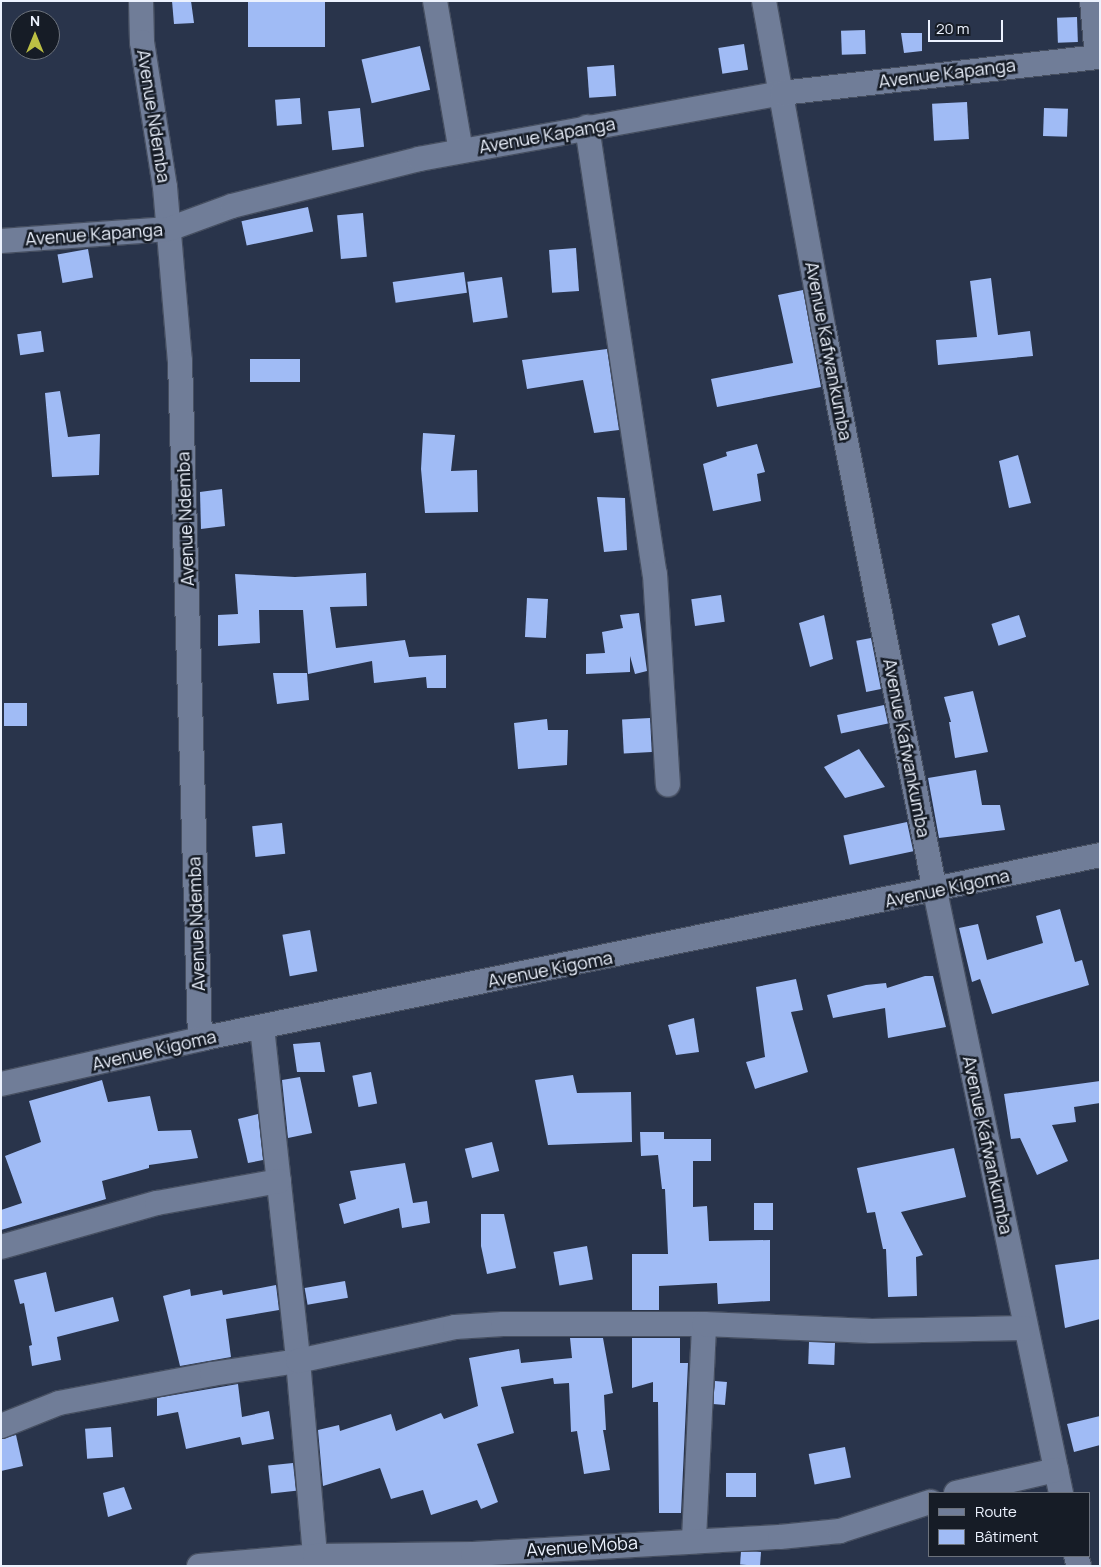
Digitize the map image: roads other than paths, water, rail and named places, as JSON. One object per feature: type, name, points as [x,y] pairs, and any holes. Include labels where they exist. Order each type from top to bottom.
[{"type":"street","name":"Avenue Ndemba","points":[[141,1],[142,42],[169,229],[180,361],[200,1039]]},
{"type":"street","points":[[435,1],[461,151]]},
{"type":"street","name":"Avenue Kafwankumba","points":[[764,1],[824,330],[935,891],[1061,1492]]},
{"type":"street","points":[[1092,1],[1098,57]]},
{"type":"street","name":"Avenue Kapanga","points":[[1,241],[169,229],[232,206],[461,151],[782,93],[1098,57]]},
{"type":"street","points":[[587,127],[655,574],[668,785]]},
{"type":"street","name":"Avenue Kigoma","points":[[1,1084],[200,1039],[935,891],[1100,855]]},
{"type":"street","points":[[262,1027],[298,1362],[315,1561]]},
{"type":"street","points":[[1,1247],[157,1203],[279,1181]]},
{"type":"street","points":[[1,1426],[59,1403],[212,1374],[298,1362],[455,1327],[502,1324],[704,1324],[872,1331],[1025,1328]]},
{"type":"street","points":[[694,1539],[704,1324]]},
{"type":"street","points":[[960,1492],[1056,1470]]},
{"type":"street","name":"Avenue Moba","points":[[199,1566],[473,1554],[840,1531],[928,1503]]}]
